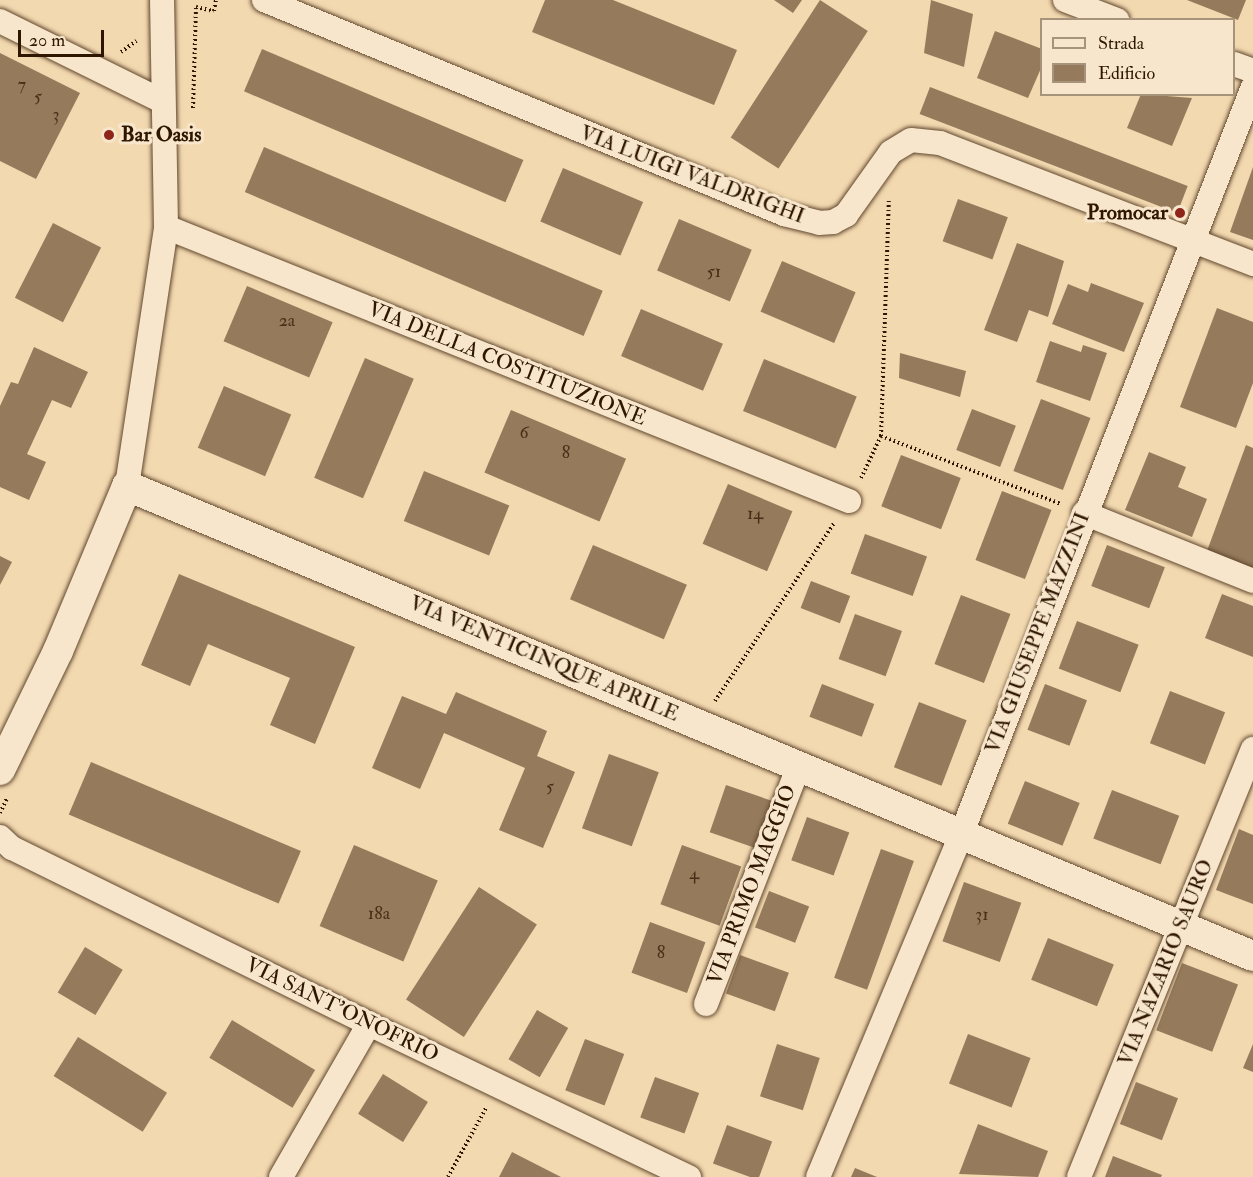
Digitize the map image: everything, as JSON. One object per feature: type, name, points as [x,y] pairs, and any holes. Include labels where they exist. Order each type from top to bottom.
[{"type":"street","points":[[0,770],[58,651],[126,486],[166,227],[162,0]]},
{"type":"street","name":"VIA LUIGI VALDRIGHI","points":[[264,0],[758,204],[819,223],[846,215],[891,152]]},
{"type":"street","points":[[1065,0],[1112,18]]},
{"type":"street","points":[[0,21],[162,101]]},
{"type":"street","points":[[1235,65],[1253,71]]},
{"type":"street","name":"VIA GIUSEPPE MAZZINI","points":[[818,1177],[961,835],[1084,513],[1196,242],[1253,87]]},
{"type":"street","points":[[891,152],[911,140],[940,143],[1253,264]]},
{"type":"street","name":"VIA DELLA COSTITUZIONE","points":[[166,227],[849,501]]},
{"type":"street","name":"VIA VENTICINQUE APRILE","points":[[126,486],[1253,956]]},
{"type":"street","points":[[1084,513],[1253,581]]},
{"type":"street","name":"VIA NAZARIO SAURO","points":[[1078,1177],[1253,749]]},
{"type":"street","name":"VIA PRIMO MAGGIO","points":[[706,1004],[799,766]]},
{"type":"street","name":"VIA SANT'ONOFRIO","points":[[0,837],[12,848],[369,1024],[689,1177]]},
{"type":"street","points":[[281,1177],[369,1024]]},
{"type":"path","points":[[214,11],[216,0]]},
{"type":"path","points":[[715,702],[849,501],[881,436],[891,152]]},
{"type":"path","points":[[881,436],[1084,513]]},
{"type":"path","points":[[448,1177],[489,1102]]},
{"type":"building","points":[[545,0],[613,0],[737,50],[714,105],[532,32]]},
{"type":"building","points":[[774,0],[802,0],[793,13]]},
{"type":"building","points":[[820,0],[868,31],[778,169],[731,138]]},
{"type":"building","points":[[931,0],[973,14],[964,67],[924,53]]},
{"type":"building","points":[[1187,0],[1246,0],[1238,20]]},
{"type":"building","points":[[995,31],[1040,48],[1040,71],[1028,98],[977,78]]},
{"type":"building","points":[[262,49],[523,160],[505,202],[244,91]]},
{"type":"building","points":[[0,53],[80,93],[36,179],[0,161]]},
{"type":"building","points":[[930,87],[1188,186],[1177,213],[920,114]]},
{"type":"building","points":[[1140,96],[1192,98],[1172,146],[1127,128]]},
{"type":"building","points":[[264,147],[603,291],[584,336],[245,192]]},
{"type":"building","points":[[1253,167],[1253,240],[1230,232]]},
{"type":"building","points":[[563,168],[643,202],[620,255],[540,221]]},
{"type":"building","points":[[958,199],[1008,217],[992,259],[943,241]]},
{"type":"building","points":[[679,219],[752,250],[730,301],[657,271]]},
{"type":"building","points":[[53,223],[101,248],[63,322],[15,298]]},
{"type":"building","points":[[1017,243],[1064,261],[1048,317],[1029,310],[1017,342],[984,330]]},
{"type":"building","points":[[782,261],[856,292],[834,343],[761,312]]},
{"type":"building","points":[[1091,283],[1144,303],[1124,352],[1052,324],[1068,284],[1088,292]]},
{"type":"building","points":[[247,286],[333,322],[309,378],[224,341]]},
{"type":"building","points":[[1217,308],[1253,322],[1253,383],[1236,428],[1180,407]]},
{"type":"building","points":[[641,309],[723,344],[703,391],[621,356]]},
{"type":"building","points":[[1050,341],[1081,352],[1083,345],[1107,353],[1090,401],[1036,382]]},
{"type":"building","points":[[34,347],[88,372],[71,408],[52,400],[27,454],[46,462],[29,500],[0,487],[0,406],[11,382],[18,384]]},
{"type":"building","points":[[900,353],[966,371],[960,397],[899,378]]},
{"type":"building","points":[[365,358],[414,379],[363,498],[314,478]]},
{"type":"building","points":[[764,359],[857,396],[836,448],[743,411]]},
{"type":"building","points":[[224,386],[291,415],[265,476],[198,448]]},
{"type":"building","points":[[1041,399],[1090,418],[1063,490],[1013,471]]},
{"type":"building","points":[[972,409],[1016,426],[1000,467],[956,450]]},
{"type":"building","points":[[511,410],[626,459],[599,521],[484,473]]},
{"type":"building","points":[[1246,445],[1253,448],[1253,568],[1207,551]]},
{"type":"building","points":[[1149,452],[1186,467],[1178,487],[1207,499],[1192,537],[1125,510]]},
{"type":"building","points":[[901,455],[961,478],[941,529],[881,506]]},
{"type":"building","points":[[424,471],[509,505],[489,556],[404,521]]},
{"type":"building","points":[[728,484],[792,511],[767,571],[703,544]]},
{"type":"building","points":[[1002,491],[1051,510],[1025,579],[975,560]]},
{"type":"building","points":[[865,534],[927,557],[913,596],[851,573]]},
{"type":"building","points":[[593,545],[687,585],[664,639],[570,599]]},
{"type":"building","points":[[1107,545],[1165,567],[1149,608],[1091,586]]},
{"type":"building","points":[[0,556],[12,562],[0,585]]},
{"type":"building","points":[[179,574],[355,647],[315,744],[270,725],[290,678],[208,644],[190,686],[141,665]]},
{"type":"building","points":[[811,581],[850,596],[840,623],[801,608]]},
{"type":"building","points":[[1222,594],[1253,606],[1253,657],[1205,638]]},
{"type":"building","points":[[961,595],[1010,614],[984,683],[934,664]]},
{"type":"building","points":[[855,614],[902,631],[886,676],[839,659]]},
{"type":"building","points":[[1077,621],[1139,645],[1120,692],[1059,669]]},
{"type":"building","points":[[822,684],[874,704],[862,737],[809,717]]},
{"type":"building","points":[[1045,684],[1087,700],[1069,746],[1027,730]]},
{"type":"building","points":[[1170,691],[1225,712],[1205,764],[1150,743]]},
{"type":"building","points":[[456,692],[547,731],[537,756],[575,772],[543,848],[499,830],[525,768],[444,733],[420,789],[372,768],[402,696],[446,714]]},
{"type":"building","points":[[919,702],[967,720],[942,786],[894,767]]},
{"type":"building","points":[[609,754],[659,772],[632,846],[582,828]]},
{"type":"building","points":[[91,762],[301,851],[279,904],[69,814]]},
{"type":"building","points":[[1025,781],[1080,803],[1062,846],[1008,824]]},
{"type":"building","points":[[726,785],[772,801],[756,848],[710,832]]},
{"type":"building","points":[[1112,790],[1179,816],[1161,864],[1093,839]]},
{"type":"building","points":[[807,817],[849,832],[834,876],[791,860]]},
{"type":"building","points":[[1239,829],[1253,835],[1253,904],[1216,890]]},
{"type":"building","points":[[354,845],[438,881],[403,962],[320,926]]},
{"type":"building","points":[[682,845],[741,867],[720,926],[660,904]]},
{"type":"building","points":[[881,849],[914,861],[867,990],[834,978]]},
{"type":"building","points":[[964,882],[1021,903],[1000,962],[942,941]]},
{"type":"building","points":[[479,887],[537,925],[464,1037],[406,999]]},
{"type":"building","points":[[769,891],[809,906],[795,943],[755,927]]},
{"type":"building","points":[[650,922],[705,942],[687,993],[632,973]]},
{"type":"building","points":[[1048,938],[1114,965],[1097,1006],[1031,980]]},
{"type":"building","points":[[85,947],[123,970],[95,1015],[58,992]]},
{"type":"building","points":[[740,955],[789,973],[775,1011],[726,994]]},
{"type":"building","points":[[1182,963],[1238,985],[1212,1052],[1156,1030]]},
{"type":"building","points":[[537,1010],[568,1028],[540,1077],[509,1059]]},
{"type":"building","points":[[232,1020],[315,1070],[292,1108],[209,1058]]},
{"type":"building","points":[[968,1034],[1031,1058],[1012,1107],[949,1083]]},
{"type":"building","points":[[78,1037],[167,1093],[143,1132],[54,1076]]},
{"type":"building","points":[[585,1039],[624,1054],[605,1105],[565,1090]]},
{"type":"building","points":[[777,1044],[820,1058],[803,1110],[760,1096]]},
{"type":"building","points":[[1253,1044],[1253,1072],[1243,1068]]},
{"type":"building","points":[[383,1074],[428,1102],[403,1142],[358,1114]]},
{"type":"building","points":[[655,1077],[699,1093],[684,1133],[640,1117]]},
{"type":"building","points":[[1136,1082],[1178,1098],[1162,1140],[1120,1124]]},
{"type":"building","points":[[978,1124],[1048,1151],[1038,1177],[959,1174]]},
{"type":"building","points":[[727,1125],[772,1141],[759,1177],[750,1177],[713,1164]]},
{"type":"building","points":[[512,1152],[561,1177],[499,1177]]},
{"type":"building","points":[[1113,1156],[1162,1175],[1161,1177],[1105,1177]]},
{"type":"building","points":[[855,1168],[877,1177],[851,1177]]},
{"type":"place","name":"Bar Oasis","points":[[109,135]]},
{"type":"place","name":"Promocar","points":[[1180,213]]}]
